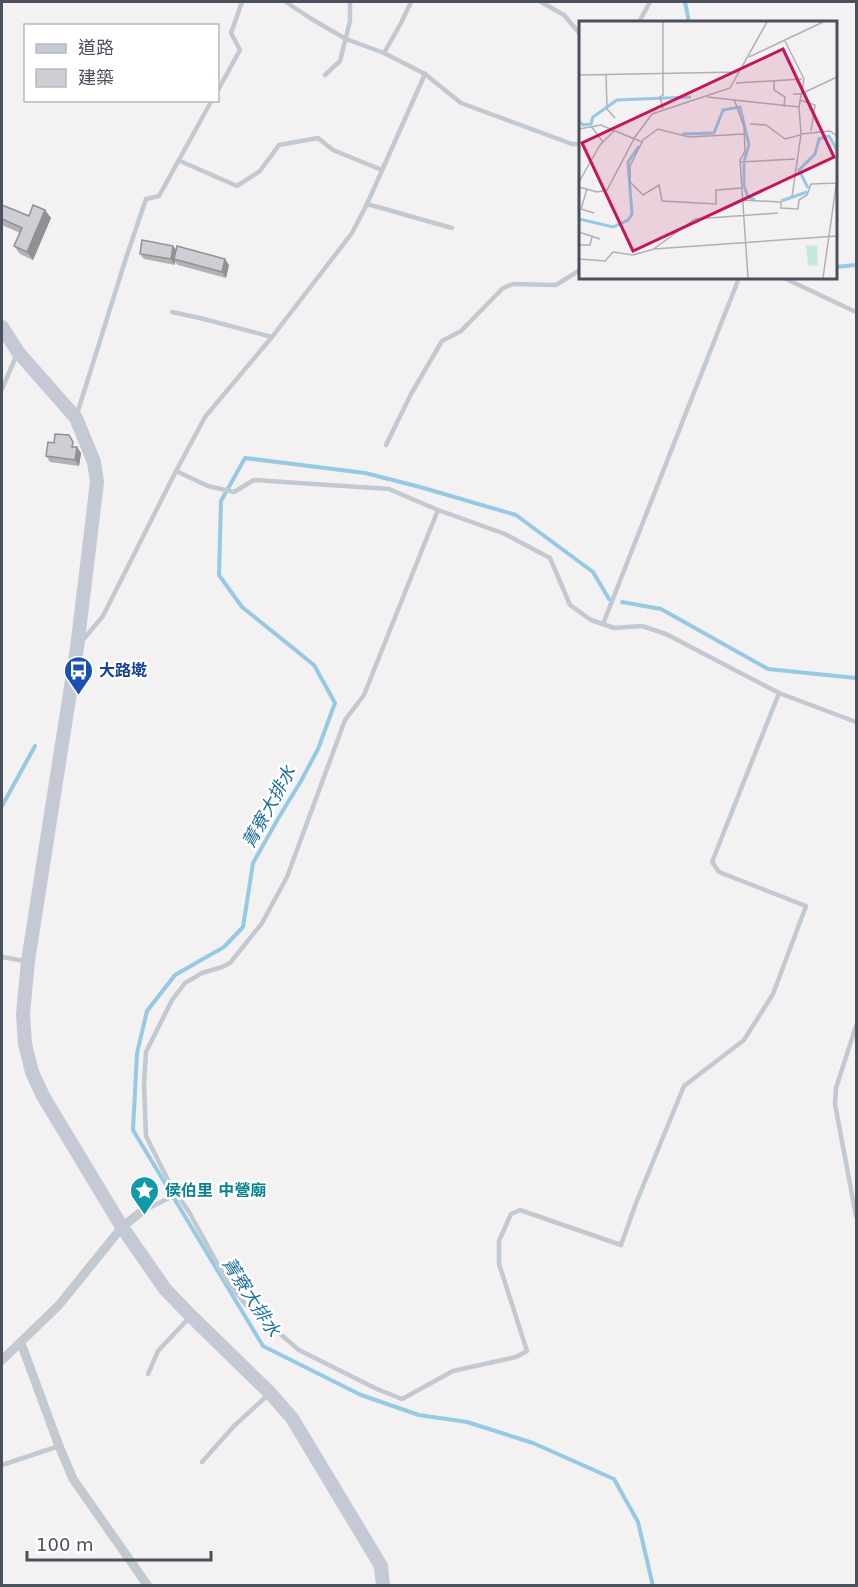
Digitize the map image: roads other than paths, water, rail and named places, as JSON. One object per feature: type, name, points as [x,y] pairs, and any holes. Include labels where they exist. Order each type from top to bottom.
[{"type":"street","points":[[2,327],[18,352],[76,418],[94,462],[97,482],[77,648],[28,961],[23,1014],[32,1072],[43,1096],[122,1227],[165,1289],[270,1393],[292,1418],[381,1566],[383,1586]]},
{"type":"street","points":[[2,1360],[59,1305],[122,1227],[141,1212]]},
{"type":"street","points":[[21,1343],[73,1479],[148,1586]]},
{"type":"lane","points":[[219,88],[240,50],[231,33],[242,2]]},
{"type":"lane","points":[[286,2],[346,39],[384,52],[425,74],[461,103],[572,144],[579,144]]},
{"type":"lane","points":[[326,75],[340,61],[350,21],[350,2]]},
{"type":"lane","points":[[384,52],[411,2]]},
{"type":"lane","points":[[541,2],[564,15],[579,33]]},
{"type":"lane","points":[[640,21],[650,2]]},
{"type":"lane","points":[[77,648],[103,616],[205,417],[272,337],[352,232],[367,204],[425,74]]},
{"type":"lane","points":[[76,418],[146,200],[159,196],[211,102]]},
{"type":"lane","points":[[180,160],[237,186],[260,171],[279,145],[318,138],[333,150],[382,170]]},
{"type":"lane","points":[[367,204],[452,228]]},
{"type":"lane","points":[[386,445],[411,394],[442,341],[460,331],[503,288],[513,284],[556,285],[579,271]]},
{"type":"lane","points":[[603,624],[739,279]]},
{"type":"lane","points":[[786,279],[856,312]]},
{"type":"lane","points":[[172,312],[272,337]]},
{"type":"lane","points":[[2,389],[18,352]]},
{"type":"lane","points":[[176,471],[208,486],[234,492],[254,480],[389,489],[438,510],[505,534],[550,558],[570,605],[591,620],[614,628],[642,626],[666,634],[779,693],[856,721]]},
{"type":"lane","points":[[438,510],[364,695],[345,720],[287,877],[262,923],[230,963],[202,972],[186,983],[172,1000],[146,1052],[144,1084],[146,1136],[175,1195],[189,1212],[227,1281],[246,1305],[299,1350],[402,1399],[453,1371],[516,1357],[527,1351],[499,1264],[499,1241],[511,1214],[520,1210],[621,1245],[684,1086],[744,1041],[773,994],[806,906],[719,872],[712,862],[779,693]]},
{"type":"lane","points":[[2,957],[28,961]]},
{"type":"lane","points":[[856,1026],[836,1088],[835,1104],[856,1216]]},
{"type":"lane","points":[[141,1212],[175,1195]]},
{"type":"lane","points":[[148,1374],[158,1351],[191,1316]]},
{"type":"lane","points":[[202,1462],[234,1426],[270,1393]]},
{"type":"lane","points":[[2,1465],[59,1446]]},
{"type":"waterway","name":"菁寮大排水","points":[[685,2],[689,21]]},
{"type":"waterway","name":"菁寮大排水","points":[[837,267],[856,265]]},
{"type":"waterway","name":"菁寮大排水","points":[[609,599],[593,572],[516,515],[365,473],[245,458],[221,501],[219,575],[242,607],[314,665],[335,703],[318,749],[253,863],[243,927],[224,947],[175,975],[147,1011],[137,1053],[133,1130],[263,1346],[361,1395],[419,1415],[467,1422],[533,1443],[614,1479],[638,1522],[653,1586]]},
{"type":"waterway","name":"菁寮大排水","points":[[622,602],[661,609],[768,669],[856,678]]},
{"type":"waterway","points":[[2,806],[35,746]]},
{"type":"place","name":"大路墘","points":[[78,696]]},
{"type":"place","name":"侯伯里 中營廟","points":[[144,1216]]}]
